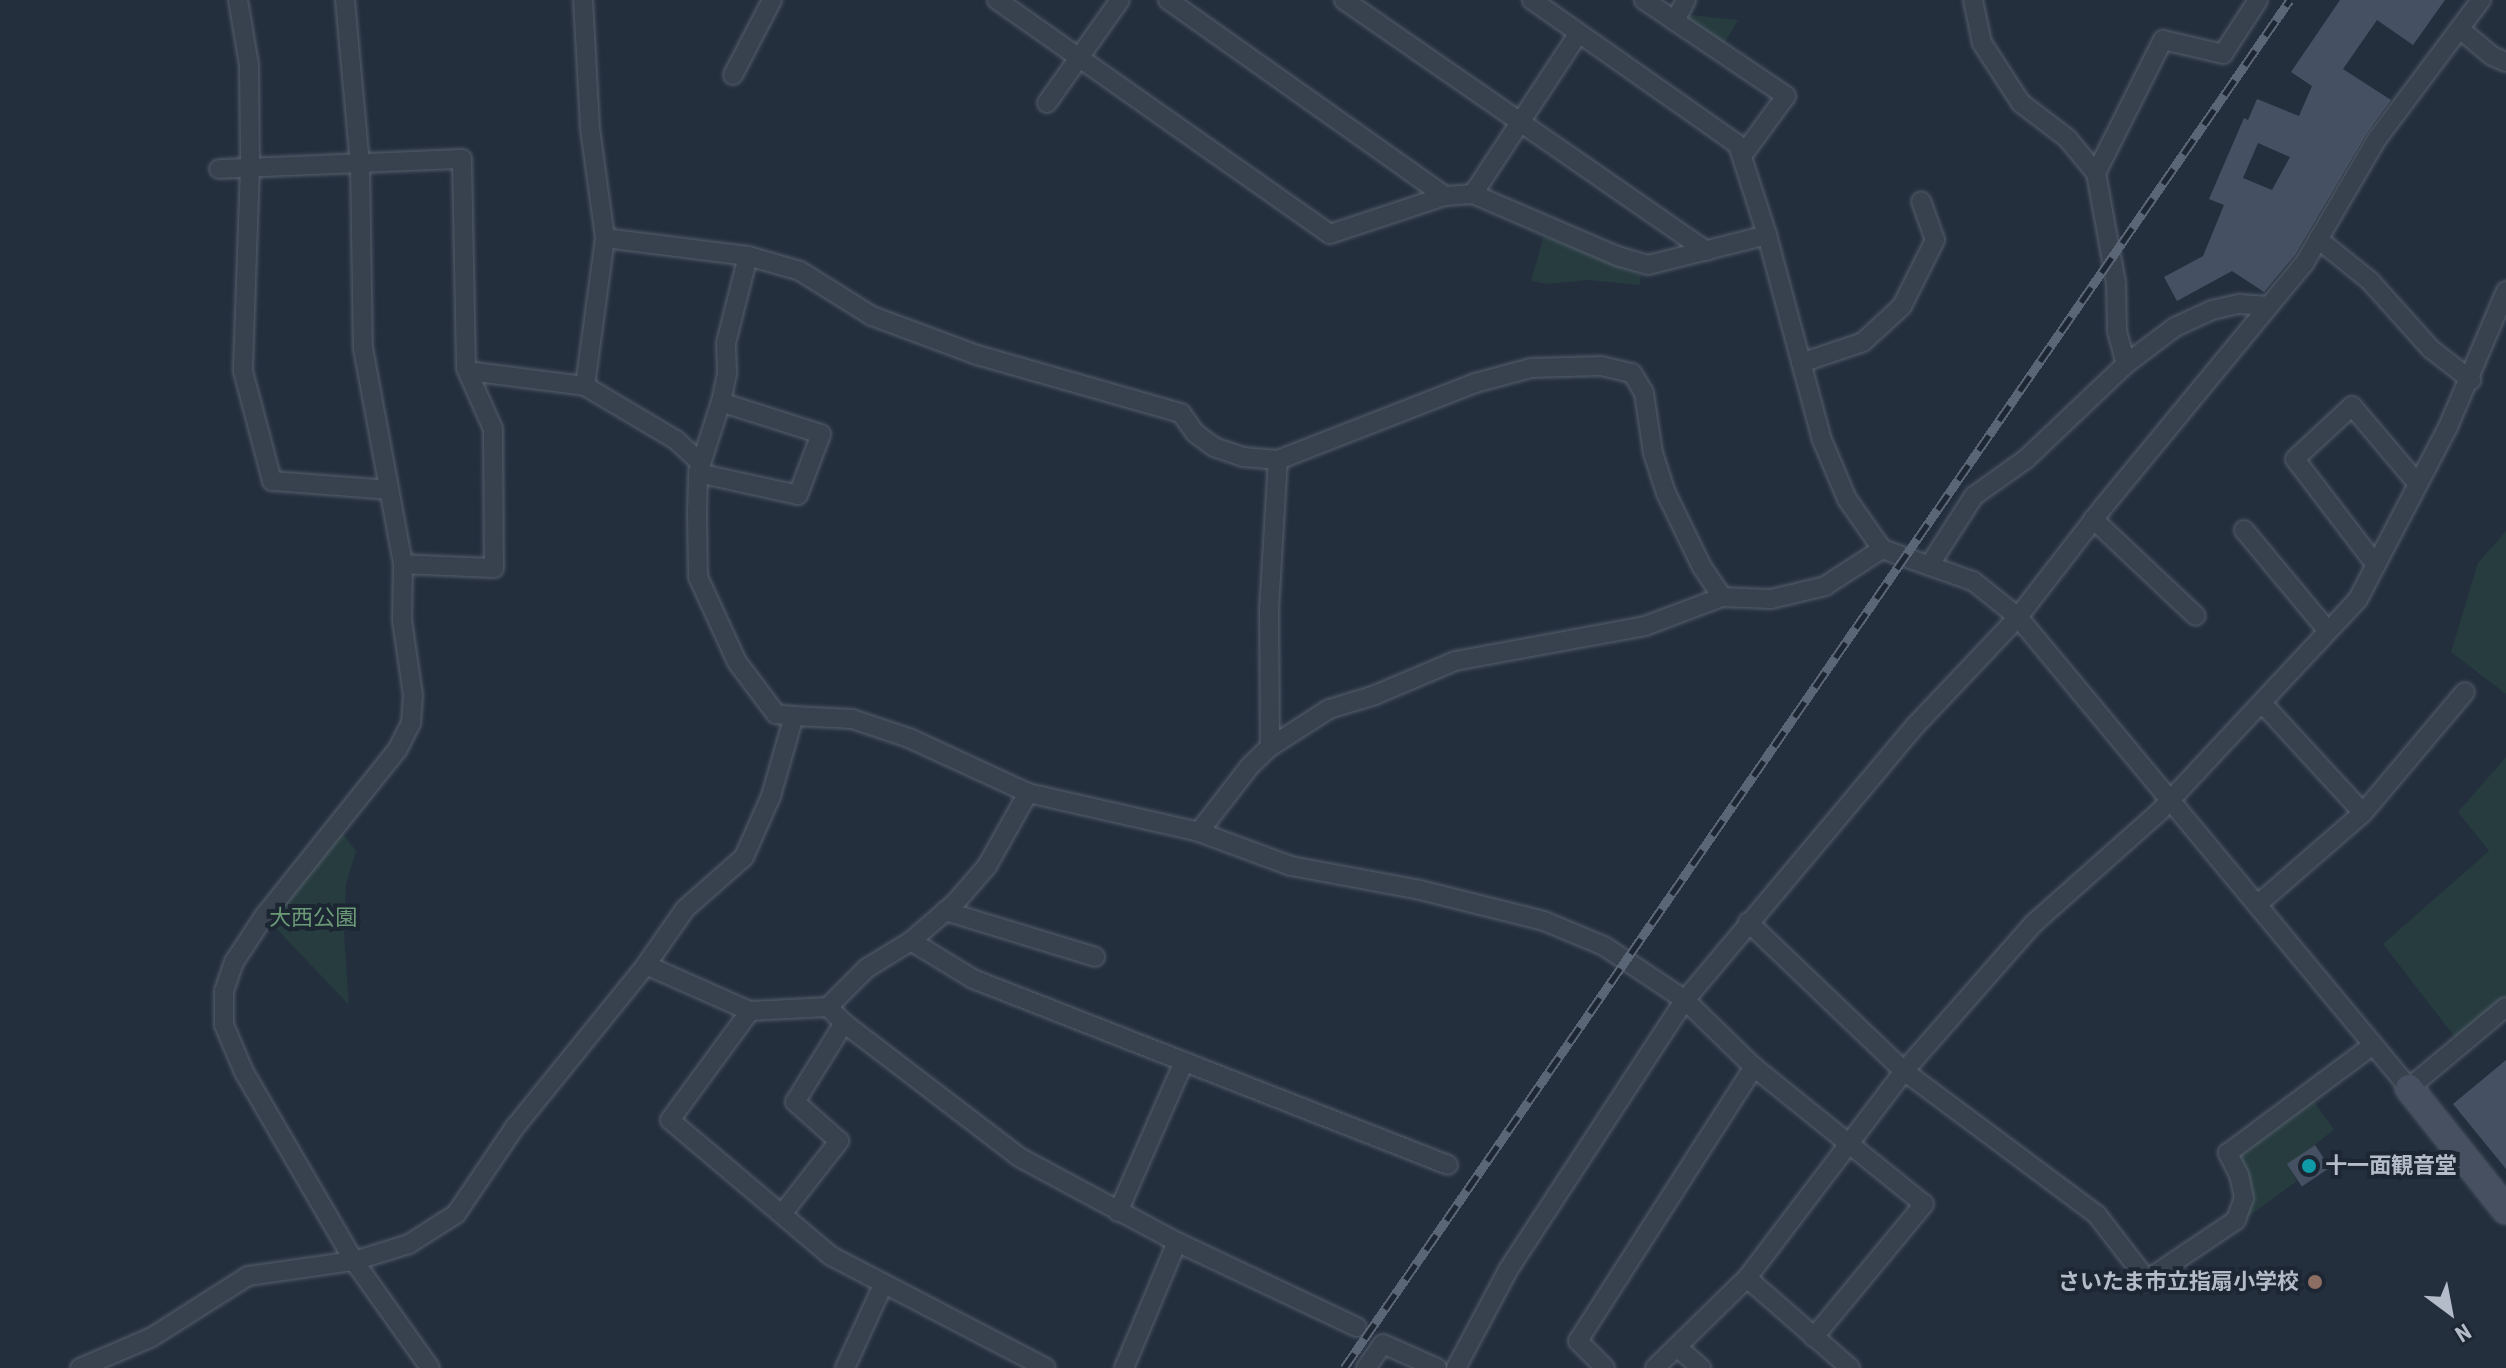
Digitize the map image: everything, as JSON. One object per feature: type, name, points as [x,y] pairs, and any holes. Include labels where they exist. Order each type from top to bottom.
[{"type":"street","points":[[238,0],[249,65],[250,167],[243,371],[272,481],[388,490]]},
{"type":"street","points":[[345,0],[360,165],[363,348],[403,564],[402,620],[413,695],[411,723],[398,749],[265,915],[234,962],[224,991],[224,1025],[230,1046],[354,1261],[430,1368]]},
{"type":"street","points":[[583,0],[590,128],[605,238],[585,386]]},
{"type":"street","points":[[733,75],[772,0]]},
{"type":"street","points":[[997,0],[1078,60],[1330,234],[1445,196],[1473,194],[1617,256],[1648,265],[1767,235]]},
{"type":"street","points":[[1047,103],[1120,0]]},
{"type":"street","points":[[1168,0],[1445,196]]},
{"type":"street","points":[[1344,0],[1706,251]]},
{"type":"street","points":[[1532,0],[1738,145],[1767,235],[1832,468],[1847,499],[1882,549],[1973,581],[2018,617],[2409,1088],[2506,1210]]},
{"type":"street","points":[[1644,0],[1786,96],[1742,156]]},
{"type":"street","points":[[1675,21],[1686,0]]},
{"type":"street","points":[[1973,0],[1982,43],[2021,103],[2067,138],[2096,173],[2116,283],[2117,331],[2126,364]]},
{"type":"street","points":[[2096,173],[2163,40],[2223,54],[2258,0]]},
{"type":"street","points":[[1456,1368],[1508,1270],[1685,1000],[1748,922],[1828,835],[1915,726],[2018,617],[2093,519],[2305,262],[2377,139],[2481,0]]},
{"type":"street","points":[[2461,30],[2492,56],[2506,62]]},
{"type":"street","points":[[1473,194],[1578,34]]},
{"type":"street","points":[[219,169],[462,159],[468,371],[493,429],[494,568],[403,564]]},
{"type":"street","points":[[1801,363],[1863,342],[1902,306],[1935,240],[1921,201]]},
{"type":"street","points":[[605,238],[748,256],[800,271],[872,316],[977,355],[1181,413],[1195,433],[1214,447],[1243,457],[1278,460],[1475,383],[1531,368],[1601,366],[1632,373],[1644,393],[1653,453],[1666,493],[1702,567],[1722,597]]},
{"type":"street","points":[[2318,239],[2370,281],[2431,349],[2471,380]]},
{"type":"street","points":[[748,256],[726,343],[727,373],[721,402],[700,468],[698,577],[737,662],[776,714],[852,719],[909,738],[1028,793],[1199,832],[1291,866],[1420,890],[1544,921],[1604,946],[1685,1000],[1754,1067],[1924,1204],[1814,1337]]},
{"type":"street","points":[[1655,1368],[1747,1278],[1904,1071],[2033,924],[2168,801],[2358,599],[2471,380],[2506,291]]},
{"type":"street","points":[[1929,566],[1974,496],[2026,459],[2126,364],[2175,327],[2212,310],[2239,304],[2269,306]]},
{"type":"street","points":[[468,371],[585,386],[676,440],[700,468],[798,495],[821,434],[721,402]]},
{"type":"street","points":[[2376,565],[2295,459],[2352,406],[2417,483]]},
{"type":"street","points":[[1270,747],[1269,610],[1278,460]]},
{"type":"street","points":[[2093,519],[2196,616]]},
{"type":"street","points":[[2244,530],[2328,631]]},
{"type":"street","points":[[1199,832],[1250,766],[1270,747],[1329,709],[1375,695],[1455,661],[1645,626],[1722,597],[1771,599],[1825,586],[1882,549]]},
{"type":"street","points":[[2257,905],[2363,813],[2465,692]]},
{"type":"street","points":[[2262,703],[2363,813]]},
{"type":"street","points":[[80,1368],[152,1337],[248,1276],[354,1261],[409,1244],[456,1214],[515,1127],[646,965],[685,909],[744,857],[771,796],[794,716]]},
{"type":"street","points":[[646,965],[750,1011],[828,1007],[867,968],[911,941],[945,911],[987,866],[1028,793]]},
{"type":"street","points":[[945,911],[1095,957]]},
{"type":"street","points":[[1748,922],[1904,1071],[2097,1215],[2147,1280],[2236,1220],[2244,1198],[2239,1175],[2228,1153],[2373,1045]]},
{"type":"street","points":[[911,941],[973,979],[1448,1165]]},
{"type":"street","points":[[828,1007],[844,1023],[1019,1157],[1177,1242],[1357,1327]]},
{"type":"street","points":[[2409,1088],[2506,1007]]},
{"type":"street","points":[[750,1011],[670,1120],[831,1256],[1015,1361],[1046,1368]]},
{"type":"street","points":[[782,1214],[839,1141],[795,1102],[844,1023]]},
{"type":"street","points":[[1118,1212],[1184,1062]]},
{"type":"street","points":[[1605,1368],[1578,1341],[1754,1067]]},
{"type":"street","points":[[1124,1368],[1177,1242]]},
{"type":"street","points":[[1747,1278],[1850,1368]]},
{"type":"street","points":[[845,1368],[883,1285]]},
{"type":"street","points":[[1366,1368],[1383,1344],[1437,1368]]},
{"type":"street","points":[[1677,1347],[1701,1368]]},
{"type":"green space","points":[[1683,14],[1738,20],[1724,44],[1681,18]]},
{"type":"green space","points":[[1544,236],[1641,275],[1640,285],[1588,280],[1549,284],[1531,281]]},
{"type":"green space","points":[[2506,531],[2506,694],[2451,652],[2478,563]]},
{"type":"green space","points":[[2506,757],[2506,1002],[2461,1045],[2383,944],[2489,851],[2458,812]]},
{"type":"green space","name":"大西公園","points":[[340,830],[356,851],[346,884],[344,934],[349,1005],[270,922]]},
{"type":"green space","points":[[2311,1097],[2334,1130],[2288,1165],[2297,1181],[2245,1219],[2228,1153]]},
{"type":"building","points":[[2340,0],[2445,0],[2413,45],[2377,20],[2343,69],[2391,100],[2367,133],[2295,255],[2264,292],[2232,271],[2177,301],[2164,277],[2203,256],[2224,205],[2209,199],[2244,118],[2248,120],[2257,99],[2299,116],[2312,86],[2291,72]],"holes":[[[2258,143],[2290,157],[2272,190],[2243,178]]]},
{"type":"building","points":[[2506,1060],[2506,1169],[2453,1104]]},
{"type":"building","name":"十一面観音堂","points":[[2315,1145],[2330,1167],[2302,1186],[2287,1164]]},
{"type":"railway","points":[[1344,1368],[2290,0]]},
{"type":"place","name":"十一面観音堂","points":[[2309,1166]]},
{"type":"place","name":"さいたま市立指扇小学校","points":[[2315,1282]]}]
